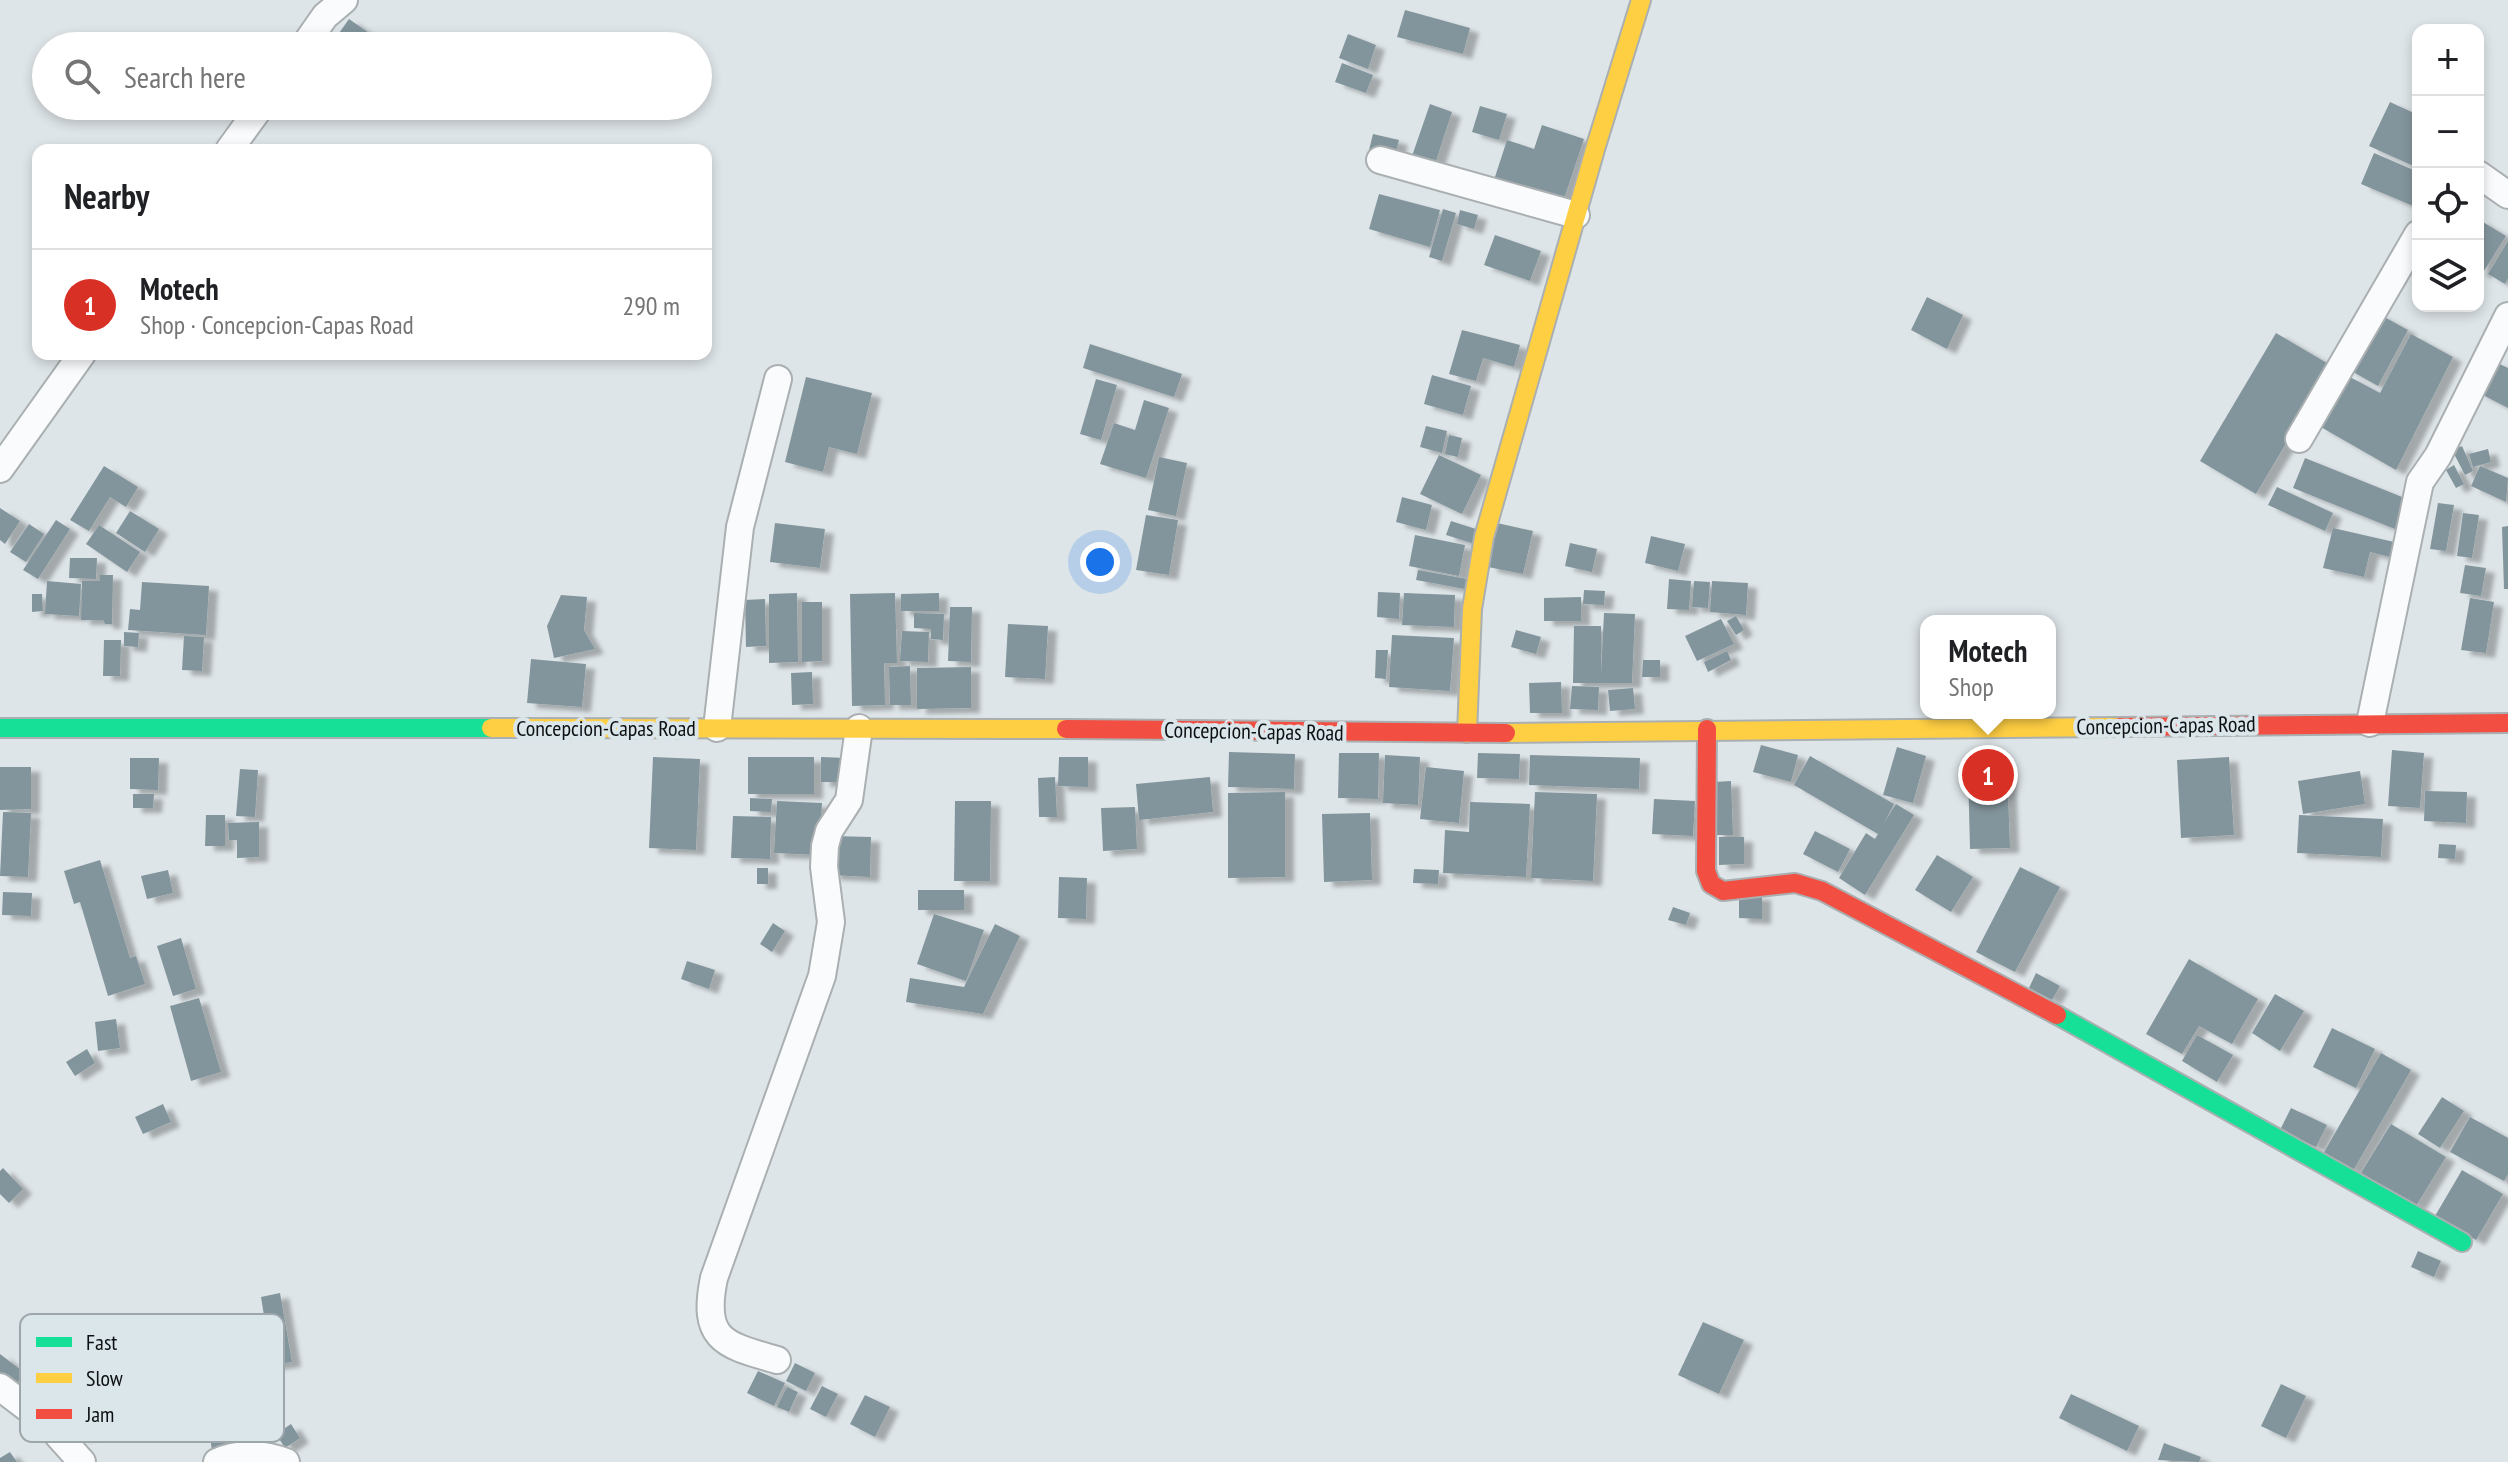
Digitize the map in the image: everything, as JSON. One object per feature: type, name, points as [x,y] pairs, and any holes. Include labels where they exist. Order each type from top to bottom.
[{"type":"main road","points":[[1467,733],[1472,609],[1484,537],[1641,0]]},
{"type":"main road","name":"Concepcion-Capas Road","points":[[0,728],[859,728],[1467,733],[2508,723]]},
{"type":"main road","points":[[1707,729],[1706,871],[1708,881],[1714,888],[1723,891],[1795,883],[1822,891],[2078,1026],[2462,1242]]},
{"type":"street","points":[[314,32],[325,16],[344,0]]},
{"type":"street","points":[[233,144],[251,120]]},
{"type":"street","points":[[1380,160],[1576,215]]},
{"type":"street","points":[[2484,178],[2508,195]]},
{"type":"street","points":[[2299,439],[2415,240]]},
{"type":"street","points":[[2370,723],[2420,482],[2438,456],[2508,316]]},
{"type":"street","points":[[0,469],[78,360]]},
{"type":"street","points":[[717,728],[740,527],[778,379]]},
{"type":"street","points":[[777,1360],[730,1346],[712,1323],[710,1297],[714,1278],[822,976],[831,922],[824,867],[825,846],[829,831],[849,800],[859,728]]},
{"type":"street","points":[[0,1387],[20,1402]]},
{"type":"street","points":[[64,1442],[82,1462]]},
{"type":"street","points":[[217,1462],[254,1454],[286,1462]]},
{"type":"building","points":[[1405,10],[1470,28],[1463,54],[1397,37]]},
{"type":"building","points":[[349,19],[368,32],[340,32]]},
{"type":"building","points":[[1348,34],[1376,45],[1368,69],[1339,58]]},
{"type":"building","points":[[1342,63],[1373,75],[1366,93],[1335,82]]},
{"type":"building","points":[[2390,102],[2412,112],[2412,165],[2369,146]]},
{"type":"building","points":[[1430,104],[1452,112],[1435,164],[1412,156]]},
{"type":"building","points":[[1480,106],[1507,114],[1499,140],[1472,132]]},
{"type":"building","points":[[1542,125],[1584,139],[1562,205],[1493,183],[1507,140],[1534,149]]},
{"type":"building","points":[[1373,134],[1399,140],[1395,156],[1369,150]]},
{"type":"building","points":[[2374,153],[2412,169],[2412,205],[2361,184]]},
{"type":"building","points":[[1379,194],[1440,210],[1430,247],[1369,229]]},
{"type":"building","points":[[1443,209],[1456,213],[1442,261],[1429,257]]},
{"type":"building","points":[[1460,210],[1478,215],[1474,229],[1457,224]]},
{"type":"building","points":[[2484,223],[2506,236],[2484,271]]},
{"type":"building","points":[[1495,235],[1541,251],[1530,281],[1484,265]]},
{"type":"building","points":[[2508,241],[2508,278],[2505,284],[2488,274]]},
{"type":"building","points":[[1927,297],[1963,315],[1947,349],[1911,330]]},
{"type":"building","points":[[2377,313],[2408,330],[2378,386],[2346,368]]},
{"type":"building","points":[[1462,330],[1520,345],[1514,367],[1483,358],[1476,381],[1449,374]]},
{"type":"building","points":[[2276,333],[2332,366],[2256,494],[2200,461]]},
{"type":"building","points":[[2411,334],[2453,357],[2396,470],[2319,426],[2348,376],[2380,393]]},
{"type":"building","points":[[1090,344],[1182,374],[1174,397],[1083,368]]},
{"type":"building","points":[[2493,361],[2508,368],[2508,408],[2477,392]]},
{"type":"building","points":[[1432,375],[1471,386],[1463,415],[1424,404]]},
{"type":"building","points":[[806,377],[872,393],[857,454],[829,447],[823,472],[785,462]]},
{"type":"building","points":[[1096,379],[1117,385],[1101,440],[1080,434]]},
{"type":"building","points":[[1144,400],[1169,408],[1146,478],[1100,464],[1114,423],[1135,430]]},
{"type":"building","points":[[1426,426],[1447,431],[1442,453],[1420,447]]},
{"type":"building","points":[[1449,435],[1462,438],[1458,457],[1445,454]]},
{"type":"building","points":[[2462,446],[2473,471],[2465,475],[2452,450]]},
{"type":"building","points":[[2488,449],[2491,462],[2473,467],[2469,454]]},
{"type":"building","points":[[1439,455],[1481,475],[1462,514],[1420,494]]},
{"type":"building","points":[[1159,457],[1187,463],[1176,516],[1148,510]]},
{"type":"building","points":[[2305,458],[2407,499],[2395,529],[2293,488]]},
{"type":"building","points":[[2454,465],[2464,484],[2456,488],[2446,470]]},
{"type":"building","points":[[104,466],[138,487],[126,507],[110,497],[89,531],[70,520]]},
{"type":"building","points":[[2480,466],[2508,478],[2506,502],[2471,486]]},
{"type":"building","points":[[2277,487],[2333,513],[2325,531],[2268,505]]},
{"type":"building","points":[[1402,497],[1432,505],[1426,530],[1396,522]]},
{"type":"building","points":[[2438,503],[2454,505],[2446,551],[2430,549]]},
{"type":"building","points":[[0,508],[20,521],[5,544],[0,540]]},
{"type":"building","points":[[130,511],[159,529],[145,552],[116,533]]},
{"type":"building","points":[[2463,513],[2479,515],[2472,558],[2457,556]]},
{"type":"building","points":[[1146,515],[1178,520],[1169,575],[1136,570]]},
{"type":"building","points":[[56,520],[70,529],[38,579],[23,570]]},
{"type":"building","points":[[1451,521],[1479,530],[1475,544],[1446,535]]},
{"type":"building","points":[[775,523],[825,529],[820,568],[770,562]]},
{"type":"building","points":[[1497,523],[1533,531],[1523,574],[1488,567]]},
{"type":"building","points":[[29,524],[44,534],[26,562],[10,552]]},
{"type":"building","points":[[99,525],[140,552],[127,572],[86,544]]},
{"type":"building","points":[[2508,526],[2508,589],[2504,589],[2502,527]]},
{"type":"building","points":[[2333,528],[2394,542],[2390,557],[2370,552],[2364,577],[2323,568]]},
{"type":"building","points":[[1415,535],[1465,545],[1459,576],[1409,566]]},
{"type":"building","points":[[1651,536],[1685,544],[1678,571],[1645,563]]},
{"type":"building","points":[[1570,543],[1597,549],[1592,572],[1565,566]]},
{"type":"building","points":[[70,558],[97,558],[96,579],[69,578]]},
{"type":"building","points":[[2465,565],[2486,568],[2481,596],[2460,593]]},
{"type":"building","points":[[1418,570],[1467,579],[1465,589],[1416,580]]},
{"type":"building","points":[[100,575],[113,575],[112,624],[105,624],[103,620],[81,620],[82,581],[100,581]]},
{"type":"building","points":[[1669,579],[1691,581],[1689,610],[1667,609]]},
{"type":"building","points":[[47,581],[81,584],[79,616],[45,614]]},
{"type":"building","points":[[1694,581],[1710,582],[1708,608],[1692,607]]},
{"type":"building","points":[[1712,581],[1748,583],[1746,615],[1710,612]]},
{"type":"building","points":[[142,582],[209,586],[206,635],[128,630],[130,609],[140,610]]},
{"type":"building","points":[[1584,590],[1605,591],[1604,605],[1583,604]]},
{"type":"building","points":[[1378,592],[1400,593],[1399,619],[1377,617]]},
{"type":"building","points":[[797,593],[798,662],[769,663],[769,594]]},
{"type":"building","points":[[895,593],[897,663],[884,663],[885,705],[852,706],[850,594]]},
{"type":"building","points":[[939,593],[939,611],[901,611],[901,594]]},
{"type":"building","points":[[1404,593],[1455,595],[1454,627],[1402,625]]},
{"type":"building","points":[[32,594],[42,594],[43,611],[32,612]]},
{"type":"building","points":[[561,595],[587,597],[584,630],[595,649],[554,658],[547,626]]},
{"type":"building","points":[[1581,597],[1581,621],[1544,621],[1544,598]]},
{"type":"building","points":[[2470,598],[2494,602],[2486,653],[2461,650]]},
{"type":"building","points":[[765,599],[766,646],[746,647],[745,600]]},
{"type":"building","points":[[802,602],[822,602],[822,661],[802,662]]},
{"type":"building","points":[[950,607],[972,607],[971,662],[948,661]]},
{"type":"building","points":[[914,613],[944,614],[943,640],[931,639],[931,629],[914,628]]},
{"type":"building","points":[[1604,613],[1635,614],[1632,683],[1573,683],[1574,626],[1601,626],[1601,675]]},
{"type":"building","points":[[1736,616],[1744,630],[1736,635],[1727,621]]},
{"type":"building","points":[[1721,619],[1734,644],[1697,661],[1685,636]]},
{"type":"building","points":[[1008,624],[1048,626],[1045,679],[1005,677]]},
{"type":"building","points":[[1516,630],[1541,637],[1536,654],[1511,647]]},
{"type":"building","points":[[902,631],[929,632],[928,662],[900,661]]},
{"type":"building","points":[[124,632],[139,633],[138,647],[124,646]]},
{"type":"building","points":[[1392,635],[1454,638],[1450,691],[1389,687]]},
{"type":"building","points":[[184,636],[204,637],[202,671],[182,670]]},
{"type":"building","points":[[104,640],[121,640],[120,676],[103,676]]},
{"type":"building","points":[[1376,650],[1388,650],[1386,679],[1375,678]]},
{"type":"building","points":[[1727,651],[1731,660],[1708,672],[1704,662]]},
{"type":"building","points":[[531,659],[586,664],[582,707],[527,703]]},
{"type":"building","points":[[1643,660],[1660,660],[1660,677],[1642,677]]},
{"type":"building","points":[[910,666],[911,705],[890,705],[889,667]]},
{"type":"building","points":[[971,667],[971,708],[917,709],[917,668]]},
{"type":"building","points":[[812,672],[813,704],[792,705],[791,673]]},
{"type":"building","points":[[1561,682],[1562,713],[1530,713],[1529,683]]},
{"type":"building","points":[[1572,686],[1599,687],[1598,710],[1570,709]]},
{"type":"building","points":[[1633,688],[1635,709],[1610,711],[1608,690]]},
{"type":"building","points":[[1761,745],[1798,755],[1791,782],[1753,772]]},
{"type":"building","points":[[1897,747],[1926,756],[1913,803],[1883,795]]},
{"type":"building","points":[[2392,750],[2424,753],[2420,808],[2388,806]]},
{"type":"building","points":[[1229,752],[1295,754],[1294,789],[1228,787]]},
{"type":"building","points":[[1339,753],[1379,753],[1378,799],[1338,798]]},
{"type":"building","points":[[1478,753],[1520,754],[1519,779],[1477,778]]},
{"type":"building","points":[[1385,755],[1420,757],[1418,805],[1383,803]]},
{"type":"building","points":[[1530,755],[1640,758],[1639,789],[1529,785]]},
{"type":"building","points":[[1810,756],[1894,804],[1884,823],[1896,804],[1914,815],[1865,895],[1839,878],[1866,833],[1875,839],[1878,834],[1794,785]]},
{"type":"building","points":[[653,757],[700,759],[696,850],[649,848]]},
{"type":"building","points":[[748,757],[814,757],[814,794],[748,794]]},
{"type":"building","points":[[821,757],[847,758],[846,782],[821,782]]},
{"type":"building","points":[[1059,757],[1088,757],[1088,787],[1058,786]]},
{"type":"building","points":[[2229,757],[2234,835],[2181,838],[2177,760]]},
{"type":"building","points":[[130,758],[159,758],[158,790],[130,789]]},
{"type":"building","points":[[0,767],[31,767],[31,809],[0,810]]},
{"type":"building","points":[[1426,767],[1464,771],[1459,823],[1420,819]]},
{"type":"building","points":[[2007,768],[2010,848],[1970,849],[1968,769]]},
{"type":"building","points":[[240,769],[258,770],[255,817],[236,816]]},
{"type":"building","points":[[2360,771],[2365,804],[2303,814],[2298,781]]},
{"type":"building","points":[[1055,777],[1057,817],[1039,817],[1038,778]]},
{"type":"building","points":[[1210,777],[1213,812],[1139,820],[1136,784]]},
{"type":"building","points":[[1731,781],[1733,835],[1715,835],[1714,782]]},
{"type":"building","points":[[2425,791],[2467,792],[2466,823],[2424,821]]},
{"type":"building","points":[[1285,792],[1285,877],[1228,878],[1228,793]]},
{"type":"building","points":[[1535,792],[1597,794],[1593,881],[1531,878]]},
{"type":"building","points":[[133,794],[154,794],[153,808],[133,808]]},
{"type":"building","points":[[750,798],[772,799],[771,812],[750,811]]},
{"type":"building","points":[[1654,799],[1695,801],[1693,836],[1652,834]]},
{"type":"building","points":[[777,801],[822,803],[819,855],[774,853]]},
{"type":"building","points":[[955,801],[991,801],[990,881],[954,881]]},
{"type":"building","points":[[1470,802],[1530,804],[1526,877],[1443,873],[1445,830],[1469,832]]},
{"type":"building","points":[[1135,807],[1137,849],[1103,851],[1101,808]]},
{"type":"building","points":[[3,812],[31,813],[28,877],[0,876]]},
{"type":"building","points":[[1370,813],[1372,880],[1324,882],[1322,814]]},
{"type":"building","points":[[206,815],[225,815],[225,846],[205,846]]},
{"type":"building","points":[[2299,815],[2383,819],[2381,857],[2297,853]]},
{"type":"building","points":[[733,816],[771,817],[770,859],[731,858]]},
{"type":"building","points":[[259,822],[259,857],[237,858],[237,840],[229,840],[228,823]]},
{"type":"building","points":[[1815,831],[1850,849],[1838,872],[1803,854]]},
{"type":"building","points":[[832,836],[871,837],[870,877],[831,875]]},
{"type":"building","points":[[1719,837],[1744,837],[1744,864],[1719,865]]},
{"type":"building","points":[[2439,844],[2456,845],[2455,859],[2438,858]]},
{"type":"building","points":[[1937,855],[1973,877],[1951,912],[1915,890]]},
{"type":"building","points":[[100,860],[130,958],[136,956],[145,984],[108,996],[80,902],[74,904],[64,871]]},
{"type":"building","points":[[2020,867],[2060,887],[2015,972],[1976,952]]},
{"type":"building","points":[[757,868],[768,868],[768,884],[757,884]]},
{"type":"building","points":[[1414,869],[1439,870],[1438,884],[1413,883]]},
{"type":"building","points":[[168,870],[173,893],[147,899],[141,876]]},
{"type":"building","points":[[1059,877],[1087,878],[1086,919],[1058,918]]},
{"type":"building","points":[[918,890],[964,890],[964,910],[918,910]]},
{"type":"building","points":[[3,892],[32,893],[31,916],[2,915]]},
{"type":"building","points":[[1739,895],[1762,895],[1762,919],[1739,918]]},
{"type":"building","points":[[1673,907],[1690,913],[1686,925],[1668,920]]},
{"type":"building","points":[[934,914],[984,930],[966,981],[917,964]]},
{"type":"building","points":[[773,923],[785,931],[772,952],[760,944]]},
{"type":"building","points":[[995,924],[1020,936],[983,1014],[906,1002],[910,978],[964,987]]},
{"type":"building","points":[[181,938],[196,989],[173,996],[157,946]]},
{"type":"building","points":[[2189,959],[2258,999],[2232,1044],[2199,1026],[2182,1054],[2146,1034]]},
{"type":"building","points":[[687,961],[715,970],[709,989],[681,979]]},
{"type":"building","points":[[2036,973],[2060,986],[2052,1000],[2029,988]]},
{"type":"building","points":[[2275,994],[2304,1011],[2280,1051],[2252,1033]]},
{"type":"building","points":[[199,998],[221,1072],[191,1081],[170,1006]]},
{"type":"building","points":[[116,1019],[120,1048],[98,1051],[95,1022]]},
{"type":"building","points":[[2332,1028],[2375,1049],[2356,1088],[2313,1067]]},
{"type":"building","points":[[2197,1035],[2233,1055],[2217,1082],[2182,1061]]},
{"type":"building","points":[[87,1049],[95,1063],[75,1076],[66,1062]]},
{"type":"building","points":[[2381,1053],[2411,1070],[2353,1171],[2323,1154]]},
{"type":"building","points":[[2442,1097],[2464,1111],[2440,1148],[2418,1134]]},
{"type":"building","points":[[163,1104],[171,1122],[143,1134],[135,1117]]},
{"type":"building","points":[[2291,1108],[2327,1125],[2316,1147],[2280,1130]]},
{"type":"building","points":[[2470,1117],[2508,1138],[2508,1174],[2504,1181],[2450,1152]]},
{"type":"building","points":[[2391,1124],[2446,1157],[2416,1206],[2361,1173]]},
{"type":"building","points":[[3,1168],[23,1189],[9,1203],[0,1194],[0,1171]]},
{"type":"building","points":[[2462,1170],[2503,1194],[2476,1240],[2435,1216]]},
{"type":"building","points":[[2418,1251],[2441,1261],[2434,1277],[2411,1267]]},
{"type":"building","points":[[280,1293],[284,1314],[264,1314],[261,1297]]},
{"type":"building","points":[[284,1316],[292,1362],[284,1363]]},
{"type":"building","points":[[1703,1322],[1744,1340],[1719,1394],[1678,1375]]},
{"type":"building","points":[[0,1354],[20,1369],[20,1379],[13,1388],[0,1378]]},
{"type":"building","points":[[795,1363],[815,1373],[806,1391],[786,1381]]},
{"type":"building","points":[[758,1371],[785,1383],[774,1406],[747,1393]]},
{"type":"building","points":[[2281,1384],[2306,1396],[2286,1438],[2261,1426]]},
{"type":"building","points":[[822,1386],[838,1394],[826,1417],[810,1409]]},
{"type":"building","points":[[787,1387],[798,1392],[789,1412],[777,1407]]},
{"type":"building","points":[[2071,1394],[2139,1426],[2127,1451],[2059,1418]]},
{"type":"building","points":[[865,1395],[890,1407],[875,1437],[850,1424]]},
{"type":"building","points":[[291,1424],[300,1438],[285,1448],[281,1442],[284,1442],[284,1429]]},
{"type":"building","points":[[211,1442],[234,1442],[235,1447],[212,1451]]},
{"type":"building","points":[[2164,1443],[2201,1457],[2199,1462],[2158,1460]]},
{"type":"building","points":[[10,1452],[17,1462],[0,1462],[0,1458]]},
{"type":"traffic: fast","points":[[0,728],[491,728]]},
{"type":"traffic: fast","points":[[2057,1015],[2462,1242]]},
{"type":"traffic: slow","points":[[1467,733],[1472,609],[1484,537],[1641,0]]},
{"type":"traffic: slow","points":[[1506,733],[2119,727]]},
{"type":"traffic: slow","points":[[491,728],[1066,729]]},
{"type":"traffic: jam","points":[[2119,727],[2508,723]]},
{"type":"traffic: jam","points":[[1066,729],[1506,733]]},
{"type":"traffic: jam","points":[[1707,729],[1706,871],[1711,884],[1723,891],[1795,883],[1822,891],[2057,1015]]},
{"type":"place","name":"Motech","points":[[1988,775]]}]
